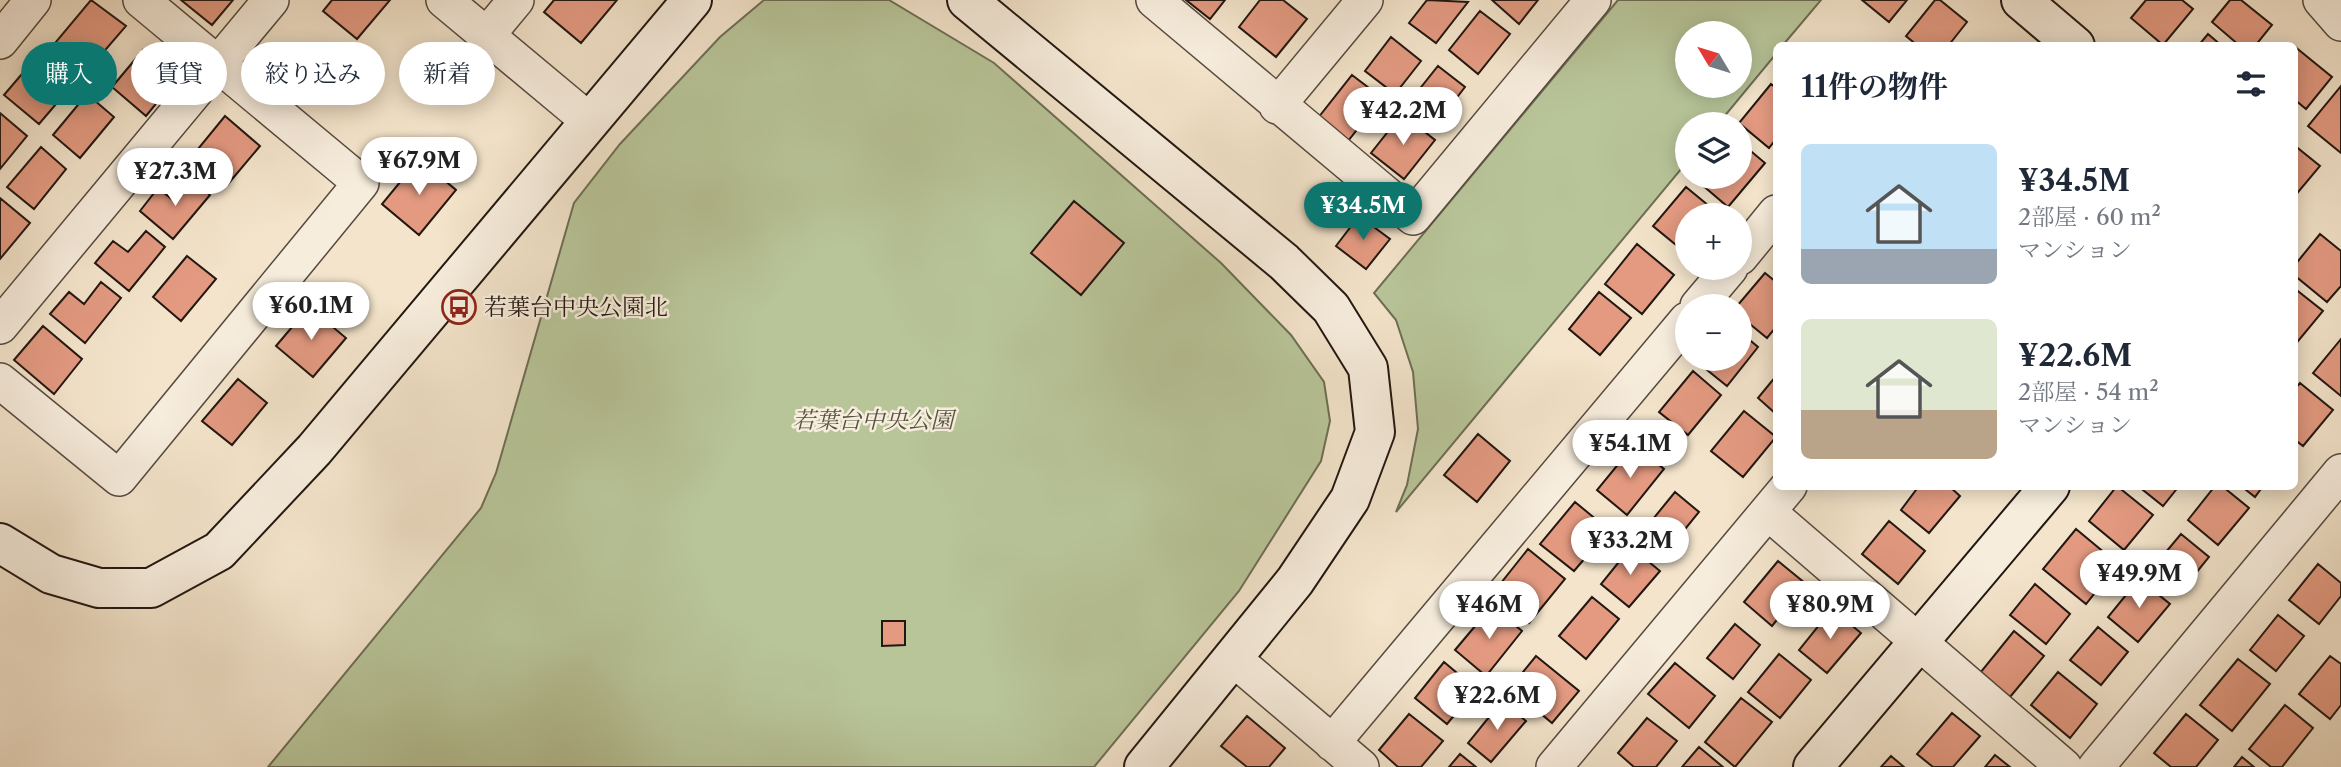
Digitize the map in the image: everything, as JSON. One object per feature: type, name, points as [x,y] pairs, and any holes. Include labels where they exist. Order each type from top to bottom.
[{"type":"street","points":[[0,41],[33,0]]},
{"type":"street","points":[[141,0],[192,42]]},
{"type":"street","points":[[227,53],[271,0]]},
{"type":"street","points":[[443,0],[588,120]]},
{"type":"street","points":[[487,35],[516,0]]},
{"type":"street","points":[[0,543],[51,574],[99,588],[151,588],[219,551],[314,450],[588,120],[692,0]]},
{"type":"street","points":[[967,0],[1284,262],[1331,308],[1368,368],[1375,432],[1350,499],[1295,581],[1144,767]]},
{"type":"street","points":[[1154,0],[1277,106],[1413,217],[1592,0]]},
{"type":"street","points":[[1277,106],[1365,0]]},
{"type":"street","points":[[2021,0],[2070,42]]},
{"type":"street","points":[[2321,0],[2341,23]]},
{"type":"street","points":[[0,381],[120,478],[361,183],[227,71]]},
{"type":"street","points":[[0,326],[184,105]]},
{"type":"street","points":[[1752,242],[1773,217]]},
{"type":"street","points":[[1708,294],[1720,280]]},
{"type":"street","points":[[1332,743],[1675,334]]},
{"type":"street","points":[[2096,767],[2341,472]]},
{"type":"street","points":[[1813,767],[2047,490]]},
{"type":"street","points":[[1554,767],[1779,499],[1918,642],[2064,767]]},
{"type":"street","points":[[1234,659],[1361,767]]},
{"type":"green space","name":"若葉台中央公園","points":[[764,0],[889,0],[994,63],[1221,263],[1291,335],[1324,382],[1330,421],[1321,461],[1239,591],[1094,767],[268,767],[481,508],[496,473],[574,203],[620,144],[720,37]]},
{"type":"green space","points":[[1618,0],[1821,0],[1786,42],[1773,42],[1773,58],[1752,83],[1752,21],[1675,21],[1675,98],[1740,98],[1728,112],[1675,112],[1675,176],[1396,512],[1407,485],[1418,429],[1413,372],[1396,320],[1374,293]]},
{"type":"building","points":[[91,0],[126,26],[112,42],[56,42]]},
{"type":"building","points":[[181,0],[233,0],[212,25]]},
{"type":"building","points":[[332,0],[390,0],[357,39],[323,11]]},
{"type":"building","points":[[554,0],[617,0],[581,43],[544,12]]},
{"type":"building","points":[[1186,0],[1225,0],[1210,19]]},
{"type":"building","points":[[1260,0],[1283,0],[1307,19],[1276,57],[1239,27]]},
{"type":"building","points":[[1427,0],[1468,2],[1436,43],[1409,23]]},
{"type":"building","points":[[1492,0],[1538,0],[1519,24]]},
{"type":"building","points":[[1862,0],[1907,0],[1889,22]]},
{"type":"building","points":[[1935,0],[1940,0],[1967,22],[1951,42],[1913,42],[1906,36]]},
{"type":"building","points":[[2146,0],[2182,0],[2193,9],[2166,42],[2159,42],[2131,18]]},
{"type":"building","points":[[2230,0],[2241,0],[2272,25],[2258,42],[2235,42],[2212,22]]},
{"type":"building","points":[[1480,11],[1510,34],[1478,74],[1449,50]]},
{"type":"building","points":[[2208,34],[2217,42],[2201,42]]},
{"type":"building","points":[[1391,37],[1421,61],[1395,94],[1365,71]]},
{"type":"building","points":[[2298,49],[2332,77],[2306,109],[2298,102]]},
{"type":"building","points":[[131,64],[131,103],[117,91],[117,81]]},
{"type":"building","points":[[1438,66],[1465,87],[1437,123],[1410,101]]},
{"type":"building","points":[[21,75],[21,105],[55,105],[39,124],[4,95]]},
{"type":"building","points":[[1352,75],[1382,98],[1348,141],[1318,118]]},
{"type":"building","points":[[1771,84],[1773,143],[1769,148],[1752,134],[1752,112],[1748,112]]},
{"type":"building","points":[[2341,86],[2341,153],[2308,126]]},
{"type":"building","points":[[78,105],[100,105],[114,117],[80,158],[53,135]]},
{"type":"building","points":[[133,105],[155,105],[146,116]]},
{"type":"building","points":[[0,113],[27,136],[0,169]]},
{"type":"building","points":[[1402,114],[1435,140],[1404,179],[1371,153]]},
{"type":"building","points":[[225,116],[260,146],[228,184],[193,155]]},
{"type":"building","points":[[41,147],[66,169],[34,209],[7,187]]},
{"type":"building","points":[[2298,148],[2320,166],[2298,192]]},
{"type":"building","points":[[1752,152],[1765,163],[1752,178]]},
{"type":"building","points":[[419,159],[456,190],[419,235],[382,204]]},
{"type":"building","points":[[191,179],[210,195],[173,239],[140,211],[158,188],[173,200]]},
{"type":"building","points":[[1684,189],[1688,189],[1705,203],[1675,203],[1675,244],[1653,226]]},
{"type":"building","points":[[1707,189],[1743,189],[1731,203],[1723,203]]},
{"type":"building","points":[[0,198],[30,223],[0,259]]},
{"type":"building","points":[[1074,201],[1124,243],[1081,295],[1031,253]]},
{"type":"building","points":[[1359,216],[1390,239],[1366,269],[1336,246]]},
{"type":"building","points":[[146,231],[165,247],[129,291],[95,263],[113,241],[128,252]]},
{"type":"building","points":[[2320,234],[2341,251],[2341,286],[2327,302],[2298,278],[2298,261]]},
{"type":"building","points":[[1637,244],[1674,275],[1642,314],[1605,284]]},
{"type":"building","points":[[187,256],[216,279],[181,321],[153,297]]},
{"type":"building","points":[[1765,273],[1773,280],[1773,331],[1767,338],[1752,326],[1752,294],[1747,294]]},
{"type":"building","points":[[101,282],[121,298],[85,343],[50,314],[69,292],[84,304]]},
{"type":"building","points":[[2298,291],[2323,311],[2298,341]]},
{"type":"building","points":[[1599,292],[1631,318],[1600,355],[1569,329]]},
{"type":"building","points":[[309,307],[346,338],[313,377],[276,346]]},
{"type":"building","points":[[43,326],[82,359],[54,394],[14,360]]},
{"type":"building","points":[[2341,339],[2341,396],[2313,373]]},
{"type":"building","points":[[1752,342],[1758,347],[1752,355]]},
{"type":"building","points":[[1693,371],[1721,395],[1688,435],[1659,412]]},
{"type":"building","points":[[1708,371],[1739,371],[1727,386]]},
{"type":"building","points":[[238,379],[267,403],[232,445],[202,421]]},
{"type":"building","points":[[1773,380],[1773,411],[1758,398]]},
{"type":"building","points":[[2300,383],[2333,410],[2303,446],[2298,442]]},
{"type":"building","points":[[1744,411],[1773,435],[1773,441],[1743,477],[1711,451]]},
{"type":"building","points":[[1478,434],[1510,461],[1477,502],[1444,475]]},
{"type":"building","points":[[1634,445],[1664,469],[1627,515],[1597,490]]},
{"type":"building","points":[[1916,490],[1953,490],[1960,496],[1929,533],[1901,510]]},
{"type":"building","points":[[2114,490],[2122,490],[2153,515],[2124,550],[2089,521]]},
{"type":"building","points":[[2143,490],[2176,490],[2163,506]]},
{"type":"building","points":[[2212,490],[2227,490],[2249,508],[2218,545],[2188,520]]},
{"type":"building","points":[[2246,490],[2260,490],[2255,497]]},
{"type":"building","points":[[1675,492],[1699,512],[1664,555],[1640,535]]},
{"type":"building","points":[[1575,502],[1609,530],[1574,571],[1540,544]]},
{"type":"building","points":[[1889,521],[1925,551],[1898,584],[1862,554]]},
{"type":"building","points":[[2076,529],[2118,564],[2086,604],[2043,569]]},
{"type":"building","points":[[2181,534],[2209,557],[2179,594],[2150,571]]},
{"type":"building","points":[[1631,547],[1660,571],[1629,607],[1601,584]]},
{"type":"building","points":[[1528,549],[1565,579],[1529,623],[1493,593]]},
{"type":"building","points":[[1778,561],[1806,584],[1772,626],[1744,602]]},
{"type":"building","points":[[2318,564],[2341,583],[2341,596],[2319,624],[2289,600]]},
{"type":"building","points":[[2139,579],[2170,604],[2138,642],[2108,617]]},
{"type":"building","points":[[2035,584],[2070,614],[2046,644],[2010,615]]},
{"type":"building","points":[[1592,597],[1619,619],[1586,659],[1559,636]]},
{"type":"building","points":[[1492,606],[1522,631],[1486,676],[1455,650]]},
{"type":"building","points":[[1832,609],[1861,633],[1827,673],[1799,650]]},
{"type":"building","points":[[2278,615],[2304,636],[2276,671],[2250,650]]},
{"type":"building","points":[[882,621],[905,621],[905,645],[882,646]]},
{"type":"building","points":[[1735,624],[1760,645],[1733,679],[1707,658]]},
{"type":"building","points":[[2098,627],[2128,652],[2101,685],[2070,660]]},
{"type":"building","points":[[2014,631],[2044,656],[2010,697],[1980,673]]},
{"type":"building","points":[[1779,654],[1811,680],[1780,718],[1748,692]]},
{"type":"building","points":[[1536,656],[1579,691],[1552,723],[1510,688]]},
{"type":"building","points":[[2330,656],[2341,664],[2341,705],[2330,719],[2299,694]]},
{"type":"building","points":[[2238,659],[2270,684],[2232,731],[2200,705]]},
{"type":"building","points":[[1444,662],[1476,689],[1447,724],[1415,698]]},
{"type":"building","points":[[1675,663],[1715,696],[1689,728],[1648,694]]},
{"type":"building","points":[[2058,672],[2097,704],[2070,738],[2031,705]]},
{"type":"building","points":[[1741,698],[1772,722],[1735,767],[1705,742]]},
{"type":"building","points":[[1502,701],[1526,721],[1491,762],[1468,743]]},
{"type":"building","points":[[2285,705],[2313,728],[2282,767],[2271,767],[2249,749]]},
{"type":"building","points":[[1952,713],[1980,736],[1953,767],[1933,767],[1917,754]]},
{"type":"building","points":[[1409,714],[1443,741],[1421,767],[1398,767],[1379,750]]},
{"type":"building","points":[[2186,714],[2218,740],[2196,767],[2171,767],[2154,753]]},
{"type":"building","points":[[1247,716],[1285,748],[1269,767],[1247,767],[1221,746]]},
{"type":"building","points":[[1647,718],[1677,741],[1656,767],[1634,767],[1618,753]]},
{"type":"building","points":[[1699,747],[1723,767],[1682,767]]},
{"type":"building","points":[[1460,754],[1476,767],[1449,767]]},
{"type":"building","points":[[1995,755],[2010,767],[1985,767]]},
{"type":"building","points":[[1891,756],[1904,767],[1881,767]]},
{"type":"building","points":[[2242,757],[2254,767],[2234,767]]},
{"type":"place","name":"若葉台中央公園北","points":[[459,307]]}]
